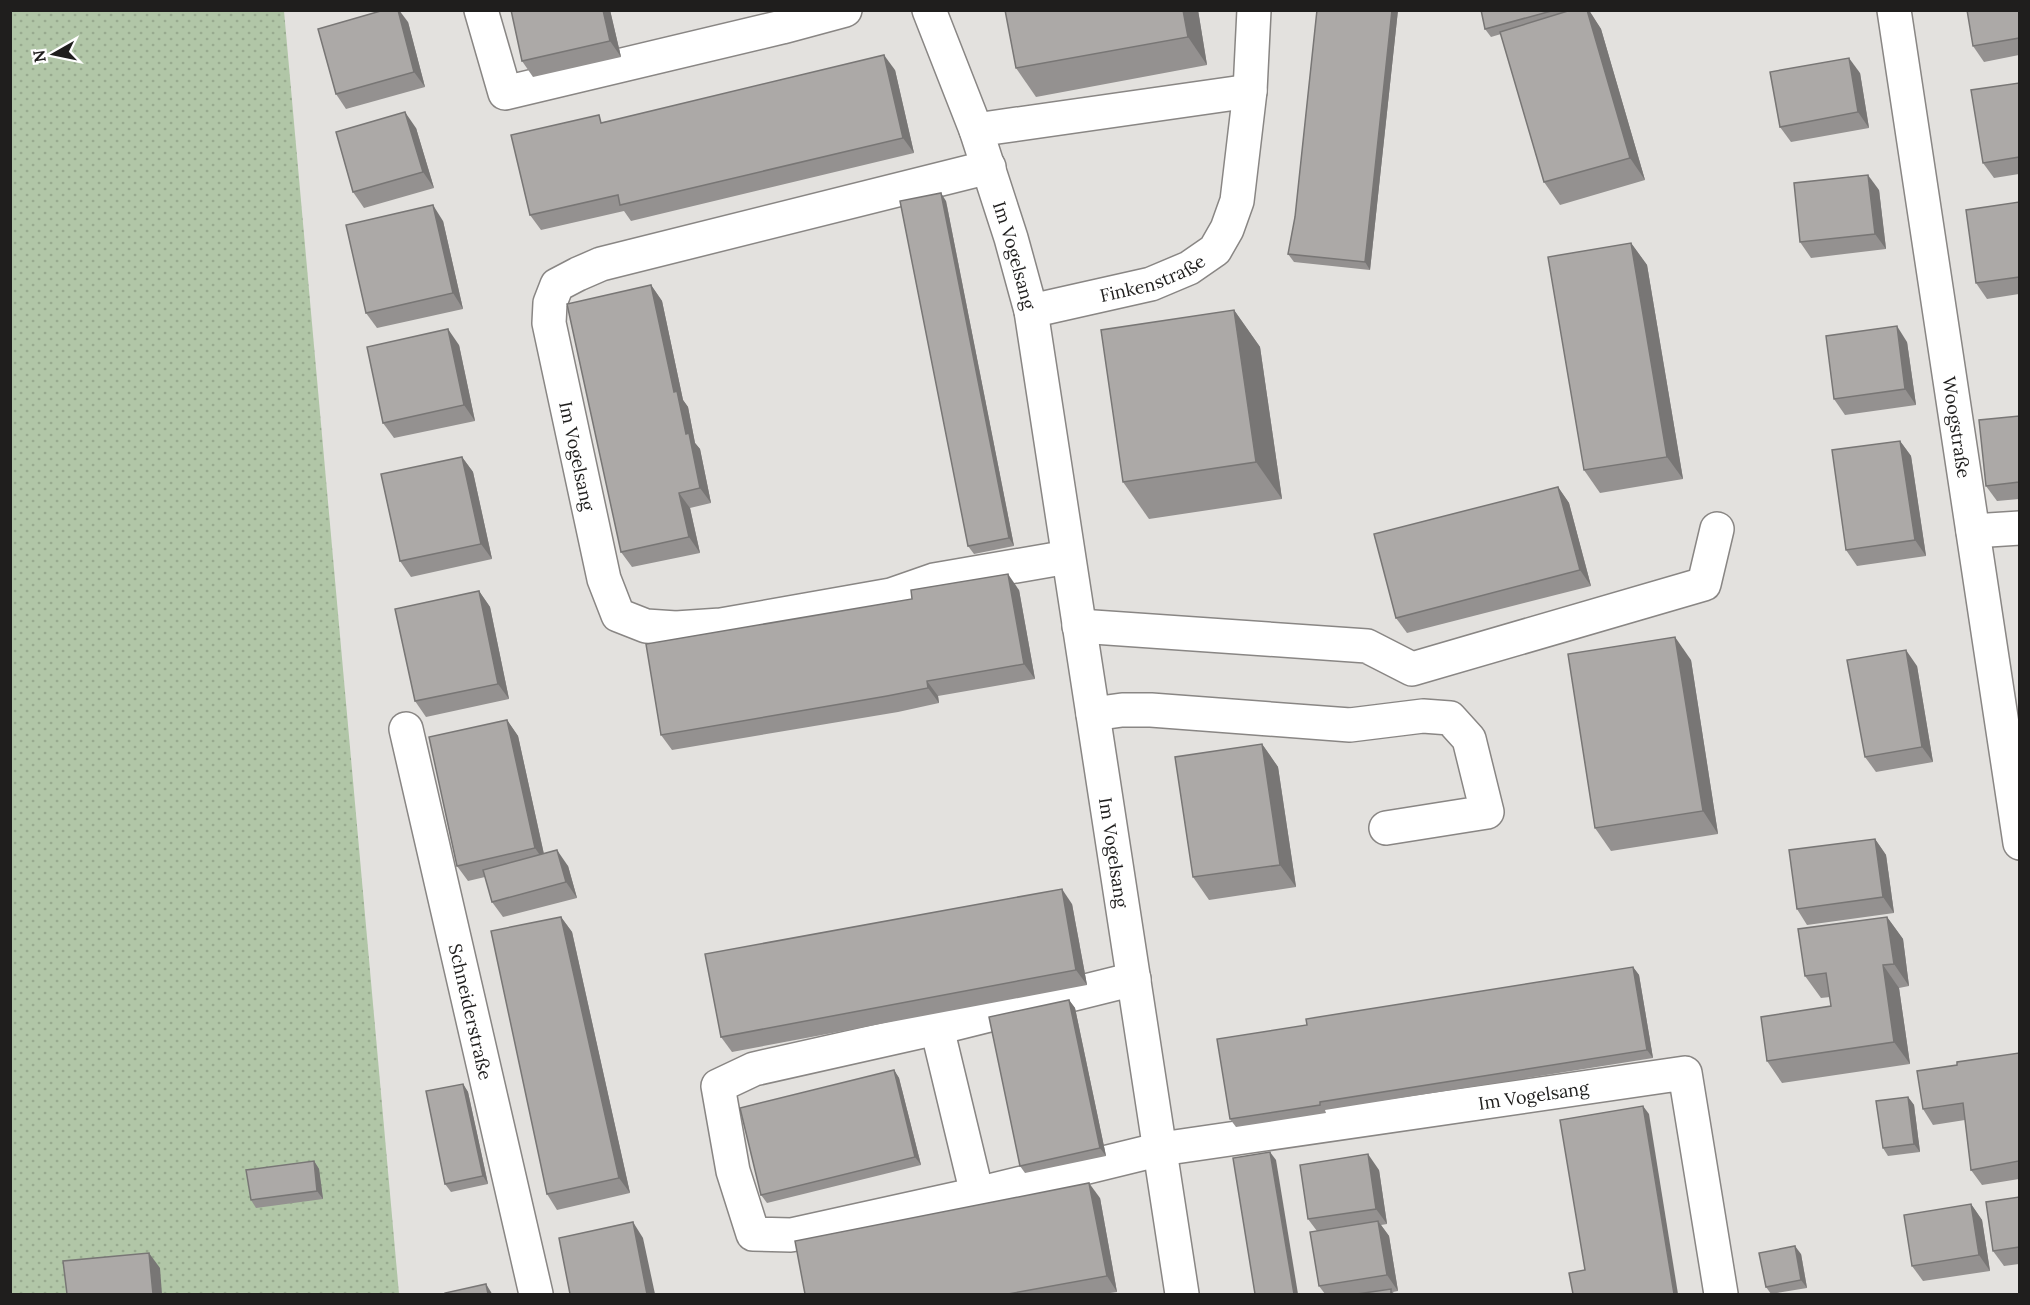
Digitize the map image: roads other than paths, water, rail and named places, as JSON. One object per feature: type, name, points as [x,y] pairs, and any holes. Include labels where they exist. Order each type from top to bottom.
[{"type":"street","points":[[481,10],[505,93],[778,19],[845,10]]},
{"type":"street","name":"Im Vogelsang","points":[[929,10],[989,167],[1031,311],[1182,1294]]},
{"type":"street","name":"Finkenstraße","points":[[1031,311],[1151,284],[1189,268],[1215,250],[1227,229],[1237,201],[1250,90],[1254,10]]},
{"type":"street","name":"Woogstraße","points":[[1894,10],[2019,843]]},
{"type":"street","points":[[976,130],[1250,90]]},
{"type":"street","name":"Im Vogelsang","points":[[989,167],[601,264],[557,285],[550,303],[549,323],[603,579],[618,615],[646,626],[676,628],[721,625],[891,595],[934,580],[1068,557]]},
{"type":"street","points":[[1972,531],[2019,528]]},
{"type":"street","points":[[1079,626],[1367,646],[1412,669],[1704,584],[1717,529]]},
{"type":"street","points":[[1093,714],[1122,710],[1151,710],[1350,725],[1423,716],[1450,718],[1469,739],[1486,812],[1386,828]]},
{"type":"street","name":"Schneiderstraße","points":[[406,729],[536,1294]]},
{"type":"street","points":[[1134,979],[937,1028],[754,1069],[718,1086],[733,1171],[753,1234],[791,1235],[977,1194],[1161,1149]]},
{"type":"street","points":[[937,1028],[977,1194]]},
{"type":"street","name":"Im Vogelsang","points":[[1161,1149],[1685,1073],[1721,1294]]}]
